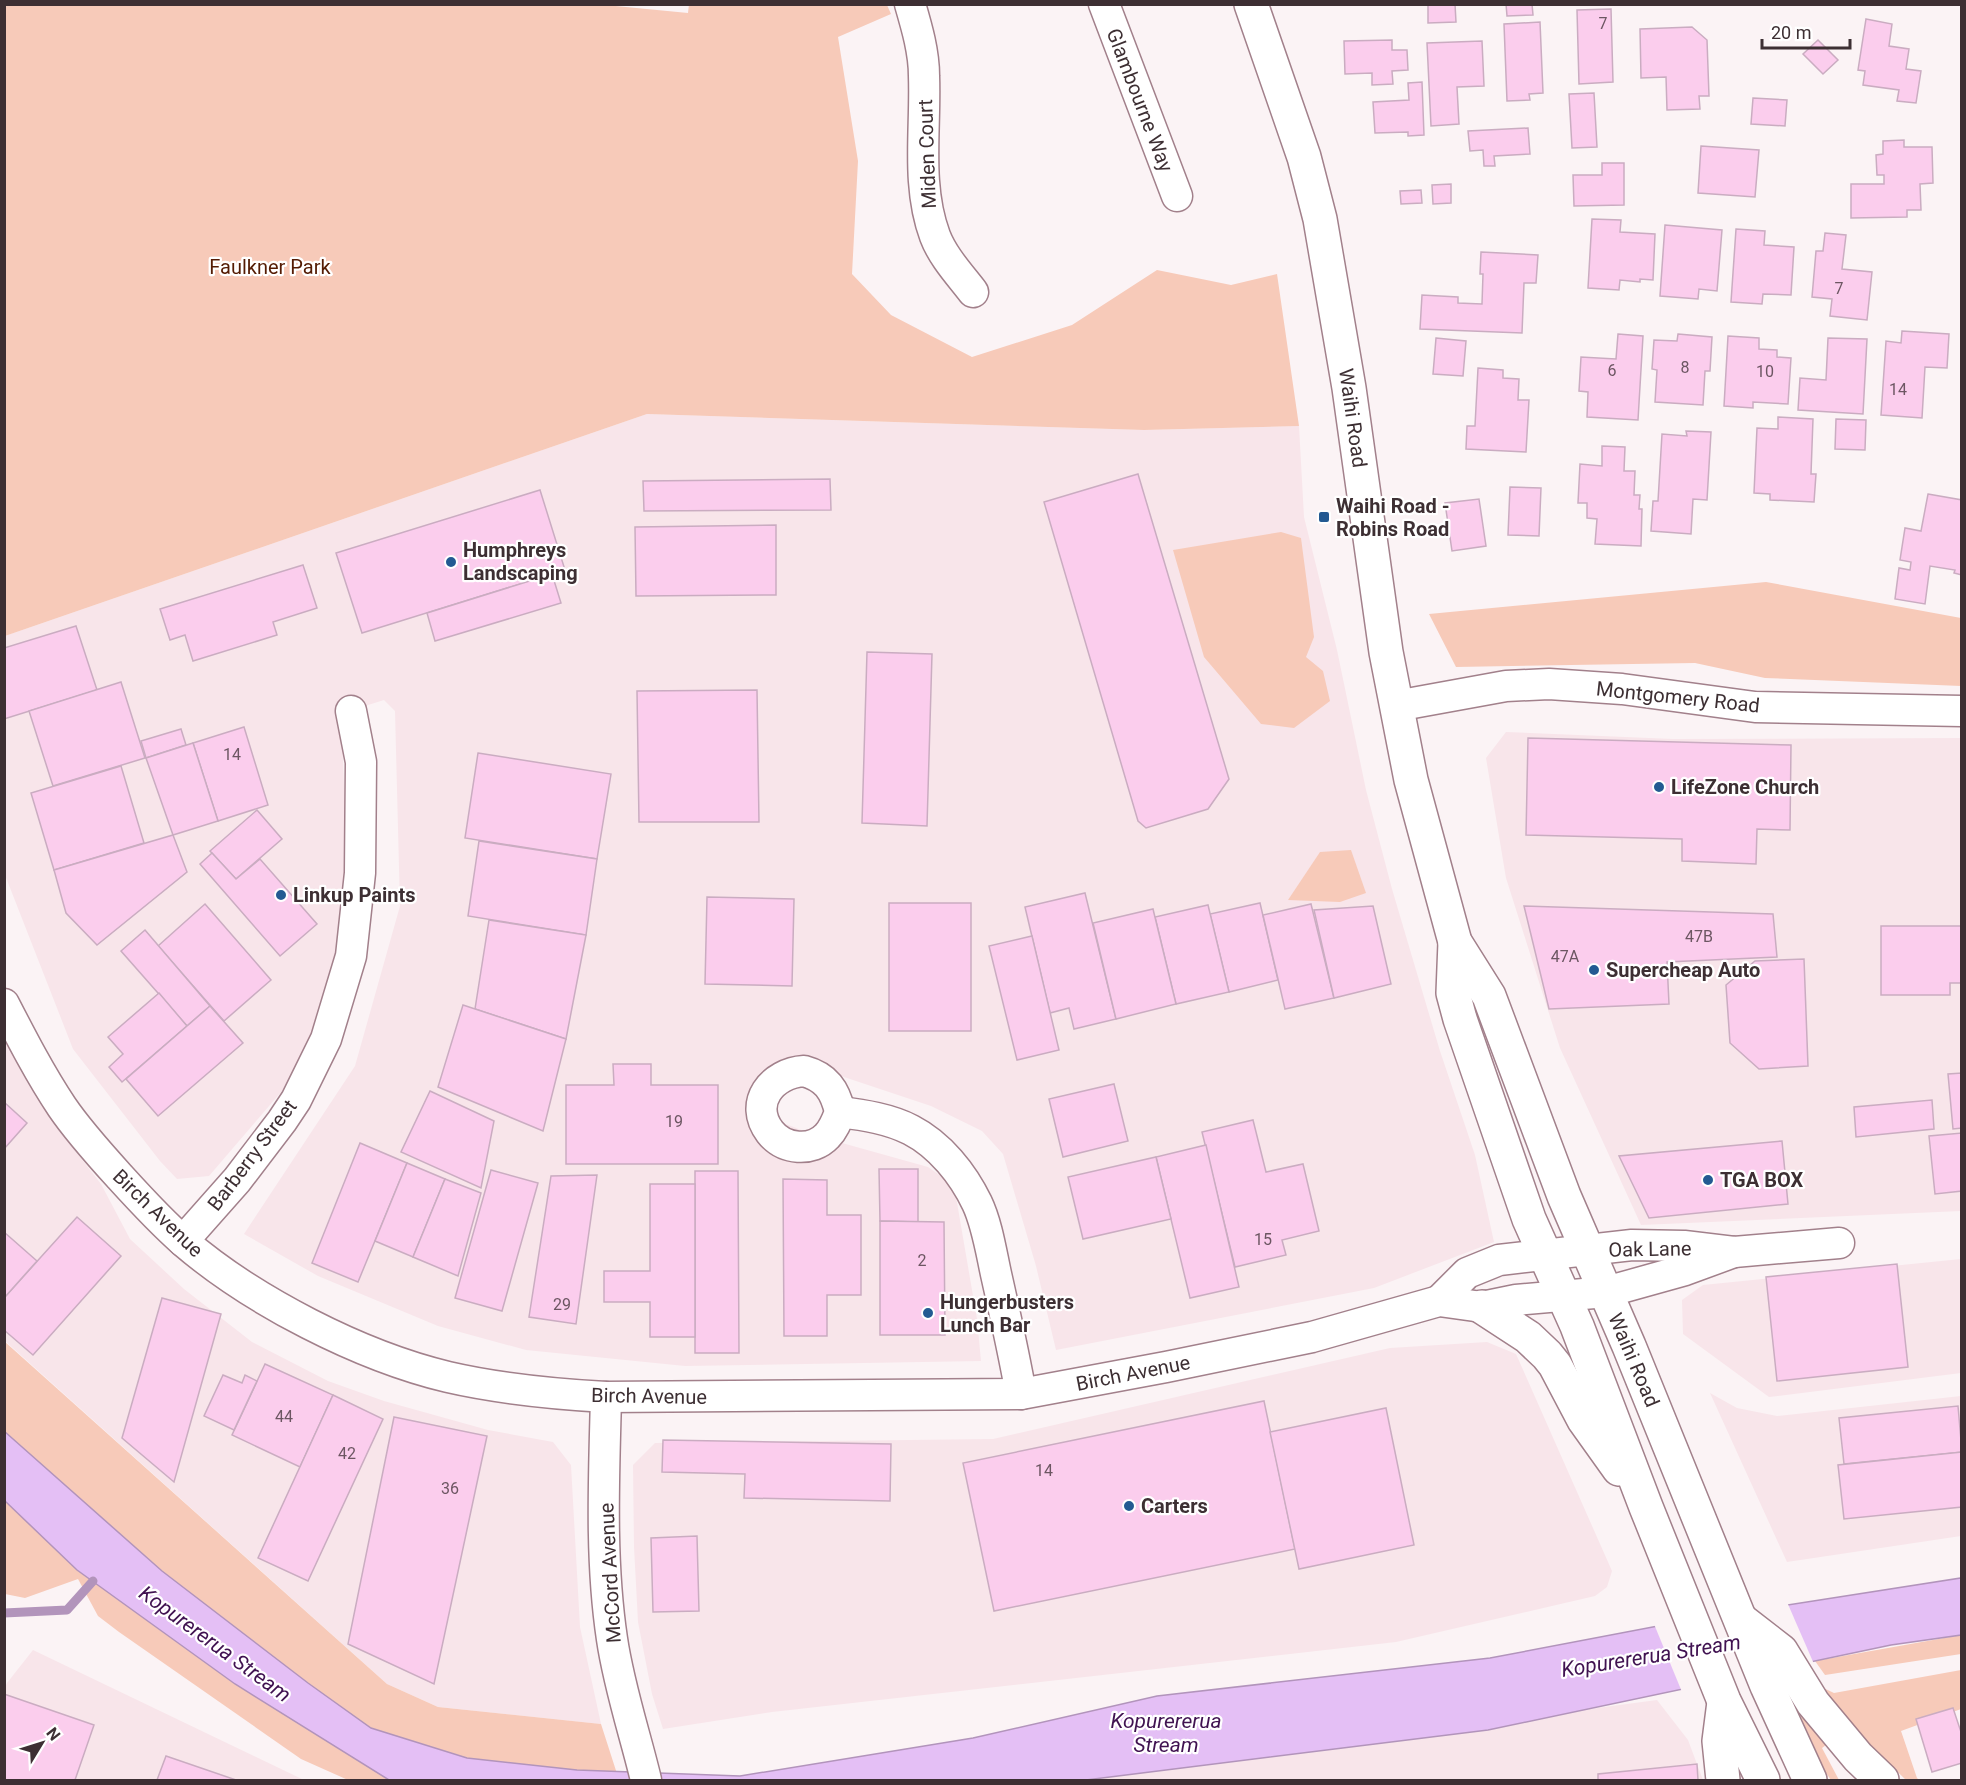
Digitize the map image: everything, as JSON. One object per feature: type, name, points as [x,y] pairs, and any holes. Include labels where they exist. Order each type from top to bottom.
[{"type":"main road","name":"Waihi Road","points":[[1251,4],[1304,157],[1320,219],[1349,388],[1386,652],[1396,706],[1420,814],[1455,942],[1489,996],[1564,1197],[1566,1252],[1584,1293],[1741,1620],[1781,1651],[1781,1680]]},
{"type":"main road","name":"Waihi Road","points":[[1455,942],[1453,993],[1529,1219],[1566,1252],[1584,1293],[1577,1326],[1646,1507],[1724,1701],[1763,1780]]},
{"type":"main road","points":[[1482,1307],[1528,1337],[1547,1355],[1555,1365],[1584,1420],[1646,1507]]},
{"type":"main road","points":[[1781,1680],[1810,1780]]},
{"type":"main road","points":[[1781,1680],[1813,1703],[1858,1757],[1882,1780]]},
{"type":"main road","points":[[1723,1780],[1719,1741],[1724,1701]]},
{"type":"street","name":"Miden Court","points":[[910,4],[921,50],[924,76],[924,194],[935,237],[973,292]]},
{"type":"street","name":"Glambourne Way","points":[[1104,4],[1177,196]]},
{"type":"street","name":"Montgomery Road","points":[[1396,706],[1506,686],[1549,684],[1622,689],[1755,707],[1962,711]]},
{"type":"street","name":"Barberry Street","points":[[183,1241],[237,1180],[282,1121],[296,1100],[326,1039],[351,956],[360,873],[361,762],[351,711]]},
{"type":"street","name":"Birch Avenue","points":[[4,1004],[38,1069],[64,1109],[109,1165],[183,1241],[216,1267],[262,1297],[328,1332],[406,1365],[449,1377],[542,1394],[606,1397],[1021,1394],[1166,1367],[1312,1336],[1439,1301],[1482,1307],[1516,1300],[1584,1293]]},
{"type":"street","points":[[840,1112],[897,1124],[910,1130],[923,1137],[943,1154],[962,1177],[978,1204],[986,1233],[1021,1394]]},
{"type":"street","name":"Oak Lane","points":[[1566,1252],[1632,1245],[1684,1246],[1734,1252],[1839,1243]]},
{"type":"street","name":"Birch Avenue","points":[[1439,1301],[1467,1273],[1499,1260],[1566,1252]]},
{"type":"street","name":"Oak Lane","points":[[1584,1293],[1685,1270],[1734,1252]]},
{"type":"street","name":"McCord Avenue","points":[[606,1397],[604,1538],[608,1608],[621,1683],[646,1780]]},
{"type":"shaded area","points":[[647,414],[1144,430],[1299,426],[1304,517],[1337,650],[1366,790],[1392,889],[1440,1051],[1475,1155],[1494,1242],[1374,1288],[1056,1350],[1036,1266],[1003,1154],[982,1131],[931,1106],[802,1063],[769,1090],[770,1118],[817,1136],[928,1167],[954,1185],[977,1319],[981,1361],[685,1366],[526,1350],[438,1326],[318,1276],[244,1234],[355,1066],[400,906],[395,711],[384,700],[349,711],[342,736],[348,884],[332,990],[294,1077],[209,1176],[177,1179],[160,1161],[73,1049],[5,875],[5,636]]},
{"type":"shaded area","points":[[1506,732],[1673,739],[1961,738],[1961,1211],[1641,1225],[1560,1048],[1506,878],[1486,758]]},
{"type":"shaded area","points":[[4,1020],[59,1130],[101,1184],[130,1239],[184,1289],[252,1342],[328,1381],[384,1401],[488,1430],[553,1442],[571,1465],[580,1627],[601,1724],[438,1707],[387,1684],[5,1341]]},
{"type":"shaded area","points":[[1961,1259],[1961,1373],[1769,1397],[1683,1334],[1682,1300],[1703,1285]]},
{"type":"shaded area","points":[[1487,1342],[1516,1354],[1612,1571],[1607,1587],[1595,1596],[1396,1642],[772,1712],[663,1729],[652,1694],[638,1622],[634,1547],[633,1465],[655,1443],[993,1439],[1390,1348]]},
{"type":"shaded area","points":[[1710,1393],[1737,1408],[1777,1416],[1961,1396],[1961,1536],[1787,1562]]},
{"type":"shaded area","points":[[33,1650],[304,1780],[5,1780],[4,1689]]},
{"type":"shaded area","points":[[1657,1700],[1688,1740],[1703,1780],[1054,1780]]},
{"type":"green space","name":"Faulkner Park","points":[[595,4],[688,13],[689,4],[887,5],[891,14],[838,37],[858,161],[852,274],[891,315],[972,357],[1072,325],[1157,270],[1231,285],[1277,274],[1299,426],[1144,430],[647,414],[5,636],[5,5]]},
{"type":"green space","points":[[1281,532],[1301,538],[1314,637],[1306,657],[1323,671],[1330,701],[1294,728],[1261,724],[1204,657],[1173,550]]},
{"type":"green space","points":[[1766,582],[1961,618],[1961,686],[1765,678],[1695,663],[1456,667],[1429,614]]},
{"type":"green space","points":[[1351,850],[1366,893],[1340,902],[1288,900],[1320,852]]},
{"type":"green space","points":[[4,1341],[387,1684],[438,1707],[601,1724],[619,1780],[348,1780],[301,1759],[119,1632],[98,1616],[78,1579],[25,1598],[5,1594]]},
{"type":"green space","points":[[1961,1635],[1961,1654],[1825,1675],[1815,1661]]},
{"type":"green space","points":[[1961,1670],[1961,1709],[1901,1731],[1919,1780],[1906,1780],[1841,1717],[1817,1685],[1834,1693]]},
{"type":"green space","points":[[1796,1706],[1830,1742],[1822,1748],[1839,1780],[1831,1780],[1826,1773]]},
{"type":"water","name":"Kopurererua Stream","points":[[4,1431],[162,1571],[308,1683],[371,1728],[467,1758],[577,1770],[740,1776],[973,1738],[1157,1696],[1490,1658],[1679,1622],[1961,1578],[1961,1635],[1891,1645],[1488,1730],[1086,1780],[389,1780],[235,1684],[77,1570],[5,1501]]},
{"type":"pier","points":[[1787,1602],[1814,1664],[1682,1692],[1654,1624]]},
{"type":"building","points":[[1428,4],[1455,4],[1456,22],[1428,23]]},
{"type":"building","points":[[1506,4],[1532,4],[1533,15],[1507,16]]},
{"type":"building","points":[[1611,9],[1613,82],[1579,84],[1577,10]]},
{"type":"building","points":[[1866,19],[1892,24],[1889,46],[1909,49],[1906,69],[1921,71],[1916,103],[1897,101],[1899,90],[1863,85],[1865,71],[1858,70]]},
{"type":"building","points":[[1540,22],[1543,93],[1529,94],[1530,100],[1507,101],[1504,24]]},
{"type":"building","points":[[1692,27],[1707,40],[1709,96],[1699,96],[1700,109],[1667,110],[1666,77],[1641,78],[1640,29]]},
{"type":"building","points":[[1392,40],[1392,50],[1407,50],[1408,70],[1392,71],[1393,84],[1372,85],[1372,73],[1345,74],[1344,41]]},
{"type":"building","points":[[1818,40],[1838,60],[1823,74],[1803,54]]},
{"type":"building","points":[[1482,41],[1484,86],[1457,87],[1459,124],[1431,126],[1427,43]]},
{"type":"building","points":[[1422,82],[1424,135],[1408,136],[1408,132],[1375,133],[1373,102],[1409,100],[1408,83]]},
{"type":"building","points":[[1594,93],[1597,147],[1572,148],[1569,94]]},
{"type":"building","points":[[1753,98],[1787,100],[1785,126],[1751,124]]},
{"type":"building","points":[[1528,128],[1530,154],[1494,156],[1495,166],[1484,166],[1483,150],[1470,151],[1468,131]]},
{"type":"building","points":[[1904,140],[1904,147],[1932,147],[1933,183],[1920,184],[1921,210],[1907,210],[1907,217],[1851,218],[1851,184],[1884,184],[1884,175],[1877,175],[1876,155],[1883,154],[1883,141]]},
{"type":"building","points":[[1701,146],[1759,150],[1755,197],[1698,193]]},
{"type":"building","points":[[1602,163],[1624,163],[1624,205],[1574,206],[1573,175],[1602,175]]},
{"type":"building","points":[[1451,184],[1451,203],[1433,204],[1432,185]]},
{"type":"building","points":[[1421,190],[1422,203],[1401,204],[1400,191]]},
{"type":"building","points":[[1592,219],[1621,220],[1620,232],[1655,234],[1653,280],[1640,279],[1640,282],[1620,280],[1619,290],[1588,288]]},
{"type":"building","points":[[1665,225],[1722,230],[1717,291],[1699,289],[1698,299],[1660,296]]},
{"type":"building","points":[[1736,229],[1765,231],[1764,245],[1794,247],[1791,295],[1763,294],[1762,304],[1731,302]]},
{"type":"building","points":[[1825,233],[1846,235],[1842,269],[1872,272],[1867,320],[1830,316],[1832,299],[1812,297],[1816,251],[1823,251]]},
{"type":"building","points":[[1481,252],[1538,255],[1536,283],[1524,283],[1522,333],[1420,329],[1422,295],[1458,297],[1458,303],[1482,304]]},
{"type":"building","points":[[1902,331],[1949,334],[1947,368],[1925,367],[1922,418],[1881,415],[1886,341],[1901,343]]},
{"type":"building","points":[[1618,334],[1643,336],[1638,420],[1587,417],[1588,392],[1579,391],[1581,357],[1616,359]]},
{"type":"building","points":[[1678,334],[1712,337],[1710,371],[1705,371],[1703,405],[1655,402],[1657,370],[1652,369],[1654,340],[1677,341]]},
{"type":"building","points":[[1728,336],[1759,338],[1759,349],[1777,350],[1777,357],[1791,358],[1788,404],[1753,402],[1753,408],[1724,406]]},
{"type":"building","points":[[1436,338],[1466,341],[1463,376],[1433,374]]},
{"type":"building","points":[[1828,338],[1867,339],[1863,414],[1798,410],[1800,378],[1826,380]]},
{"type":"building","points":[[1478,368],[1503,370],[1503,378],[1519,379],[1518,400],[1529,400],[1526,452],[1466,449],[1467,426],[1475,426]]},
{"type":"building","points":[[1778,417],[1813,419],[1811,474],[1816,474],[1814,502],[1770,500],[1770,494],[1754,493],[1757,428],[1778,429]]},
{"type":"building","points":[[1836,419],[1866,420],[1865,450],[1835,449]]},
{"type":"building","points":[[1686,431],[1711,432],[1707,500],[1693,499],[1691,534],[1651,531],[1653,501],[1658,501],[1662,434],[1687,436]]},
{"type":"building","points":[[1602,446],[1625,447],[1624,471],[1635,471],[1634,495],[1640,495],[1639,509],[1642,509],[1641,546],[1595,544],[1597,519],[1587,518],[1587,503],[1578,503],[1580,464],[1602,466]]},
{"type":"building","points":[[1138,474],[1229,779],[1208,809],[1146,828],[1138,821],[1044,502]]},
{"type":"building","points":[[830,479],[831,510],[644,511],[643,481]]},
{"type":"building","points":[[1510,487],[1541,488],[1539,536],[1508,535]]},
{"type":"building","name":"Humphreys Landscaping","points":[[540,490],[565,570],[362,633],[336,553]]},
{"type":"building","points":[[1928,494],[1962,500],[1962,575],[1954,573],[1955,570],[1930,566],[1925,604],[1895,599],[1899,568],[1910,570],[1911,562],[1900,560],[1905,528],[1921,531]]},
{"type":"building","points":[[1479,499],[1486,546],[1452,551],[1445,503]]},
{"type":"building","points":[[776,525],[776,595],[636,596],[635,527]]},
{"type":"building","points":[[303,565],[317,608],[273,622],[277,635],[193,661],[185,635],[170,640],[160,609]]},
{"type":"building","points":[[552,574],[561,603],[435,641],[427,613]]},
{"type":"building","points":[[76,626],[97,690],[4,719],[4,648]]},
{"type":"building","points":[[867,652],[932,654],[927,826],[862,823]]},
{"type":"building","points":[[121,682],[145,758],[53,786],[29,711]]},
{"type":"building","points":[[757,690],[759,822],[639,822],[637,691]]},
{"type":"building","points":[[244,727],[268,805],[218,821],[193,743]]},
{"type":"building","points":[[181,729],[186,745],[146,758],[141,741]]},
{"type":"building","name":"LifeZone Church","points":[[1528,738],[1791,745],[1790,830],[1757,829],[1756,864],[1682,861],[1682,839],[1526,835]]},
{"type":"building","points":[[193,743],[218,821],[173,835],[146,758]]},
{"type":"building","points":[[478,753],[611,774],[597,859],[465,838]]},
{"type":"building","points":[[121,766],[144,843],[54,870],[31,793]]},
{"type":"building","points":[[257,810],[282,839],[236,879],[210,851]]},
{"type":"building","points":[[173,835],[187,872],[97,945],[66,913],[54,870]]},
{"type":"building","points":[[479,841],[597,859],[586,935],[468,916]]},
{"type":"building","points":[[212,853],[236,879],[260,859],[317,924],[280,956],[200,864]]},
{"type":"building","points":[[1085,893],[1116,1019],[1074,1029],[1069,1008],[1050,1013],[1025,907]]},
{"type":"building","points":[[707,897],[794,899],[792,986],[705,984]]},
{"type":"building","points":[[889,903],[971,903],[971,1031],[889,1031]]},
{"type":"building","points":[[1260,903],[1278,980],[1229,992],[1210,914]]},
{"type":"building","points":[[205,904],[271,980],[224,1021],[158,946]]},
{"type":"building","points":[[1311,904],[1334,998],[1285,1009],[1263,915]]},
{"type":"building","points":[[1208,905],[1229,992],[1176,1004],[1155,917]]},
{"type":"building","points":[[1373,906],[1391,984],[1334,998],[1314,910]]},
{"type":"building","points":[[1524,906],[1773,914],[1777,957],[1667,962],[1669,1004],[1549,1009]]},
{"type":"building","points":[[1153,909],[1176,1004],[1116,1019],[1093,923]]},
{"type":"building","points":[[489,920],[586,935],[566,1039],[475,1009]]},
{"type":"building","points":[[1881,926],[1962,926],[1962,983],[1950,983],[1950,995],[1881,995]]},
{"type":"building","points":[[145,930],[210,1006],[187,1026],[121,951]]},
{"type":"building","points":[[1032,936],[1059,1050],[1017,1060],[989,946]]},
{"type":"building","points":[[1804,959],[1808,1066],[1759,1069],[1730,1043],[1726,985],[1755,961]]},
{"type":"building","points":[[159,993],[187,1026],[122,1082],[109,1067],[123,1054],[108,1037]]},
{"type":"building","points":[[463,1005],[566,1039],[543,1131],[438,1087]]},
{"type":"building","points":[[210,1006],[243,1043],[158,1116],[126,1079]]},
{"type":"building","points":[[613,1064],[651,1064],[651,1085],[718,1085],[718,1164],[566,1164],[566,1085],[614,1085]]},
{"type":"building","points":[[1962,1073],[1962,1128],[1953,1129],[1948,1074]]},
{"type":"building","points":[[1114,1084],[1128,1141],[1063,1157],[1049,1099]]},
{"type":"building","points":[[430,1091],[494,1121],[481,1188],[401,1152]]},
{"type":"building","points":[[1932,1100],[1934,1129],[1856,1137],[1854,1107]]},
{"type":"building","points":[[4,1102],[27,1123],[4,1149]]},
{"type":"building","points":[[1253,1120],[1266,1172],[1303,1164],[1319,1231],[1282,1240],[1286,1255],[1235,1267],[1202,1132]]},
{"type":"building","points":[[1962,1133],[1962,1191],[1935,1194],[1929,1136]]},
{"type":"building","name":"TGA BOX","points":[[1782,1141],[1788,1204],[1649,1218],[1619,1156]]},
{"type":"building","points":[[360,1143],[407,1163],[358,1282],[312,1263]]},
{"type":"building","points":[[1206,1145],[1239,1287],[1190,1298],[1156,1157]]},
{"type":"building","points":[[1156,1157],[1171,1219],[1083,1239],[1068,1177]]},
{"type":"building","points":[[407,1163],[445,1179],[413,1257],[375,1241]]},
{"type":"building","points":[[879,1169],[918,1169],[918,1222],[880,1221]]},
{"type":"building","points":[[491,1170],[538,1183],[502,1311],[455,1298]]},
{"type":"building","points":[[695,1171],[738,1171],[739,1353],[695,1353]]},
{"type":"building","points":[[597,1175],[576,1324],[529,1317],[551,1176]]},
{"type":"building","points":[[445,1179],[481,1193],[458,1276],[413,1257]]},
{"type":"building","points":[[783,1179],[827,1180],[827,1215],[861,1215],[861,1295],[827,1295],[827,1336],[784,1336]]},
{"type":"building","points":[[650,1184],[695,1184],[695,1337],[650,1337],[650,1302],[604,1302],[604,1271],[650,1271]]},
{"type":"building","points":[[77,1217],[121,1256],[33,1355],[4,1330],[4,1298]]},
{"type":"building","points":[[880,1221],[944,1222],[945,1335],[880,1335]]},
{"type":"building","points":[[4,1232],[37,1261],[4,1298]]},
{"type":"building","points":[[1897,1264],[1908,1367],[1777,1381],[1766,1277]]},
{"type":"building","points":[[162,1298],[221,1314],[174,1482],[122,1438]]},
{"type":"building","points":[[265,1364],[333,1395],[300,1467],[232,1435]]},
{"type":"building","points":[[223,1375],[242,1383],[245,1375],[257,1381],[234,1430],[204,1416]]},
{"type":"building","points":[[333,1395],[383,1419],[308,1581],[258,1558]]},
{"type":"building","name":"Carters","points":[[1264,1401],[1295,1549],[994,1611],[963,1463]]},
{"type":"building","points":[[1958,1406],[1962,1452],[1844,1464],[1839,1418]]},
{"type":"building","points":[[1386,1408],[1414,1545],[1299,1569],[1270,1432]]},
{"type":"building","points":[[394,1417],[487,1436],[434,1684],[348,1644]]},
{"type":"building","points":[[663,1440],[891,1444],[890,1501],[744,1498],[745,1474],[662,1472]]},
{"type":"building","points":[[1962,1452],[1962,1507],[1844,1519],[1838,1465]]},
{"type":"building","points":[[697,1536],[699,1611],[653,1612],[651,1538]]},
{"type":"building","points":[[4,1694],[94,1725],[75,1780],[4,1780]]},
{"type":"building","points":[[1953,1708],[1962,1735],[1962,1763],[1932,1772],[1916,1719]]},
{"type":"building","points":[[166,1756],[236,1780],[157,1780]]},
{"type":"building","points":[[1697,1764],[1698,1780],[1598,1780],[1598,1774]]},
{"type":"waterway","points":[[4,1613],[67,1610],[93,1581]]},
{"type":"place","name":"Waihi Road - Robins Road","points":[[1324,517]]},
{"type":"place","name":"Humphreys Landscaping","points":[[451,562]]},
{"type":"place","name":"LifeZone Church","points":[[1659,787]]},
{"type":"place","name":"Linkup Paints","points":[[281,895]]},
{"type":"place","name":"Supercheap Auto","points":[[1594,970]]},
{"type":"place","name":"TGA BOX","points":[[1708,1180]]},
{"type":"place","name":"Hungerbusters Lunch Bar","points":[[928,1313]]},
{"type":"place","name":"Carters","points":[[1129,1506]]}]
